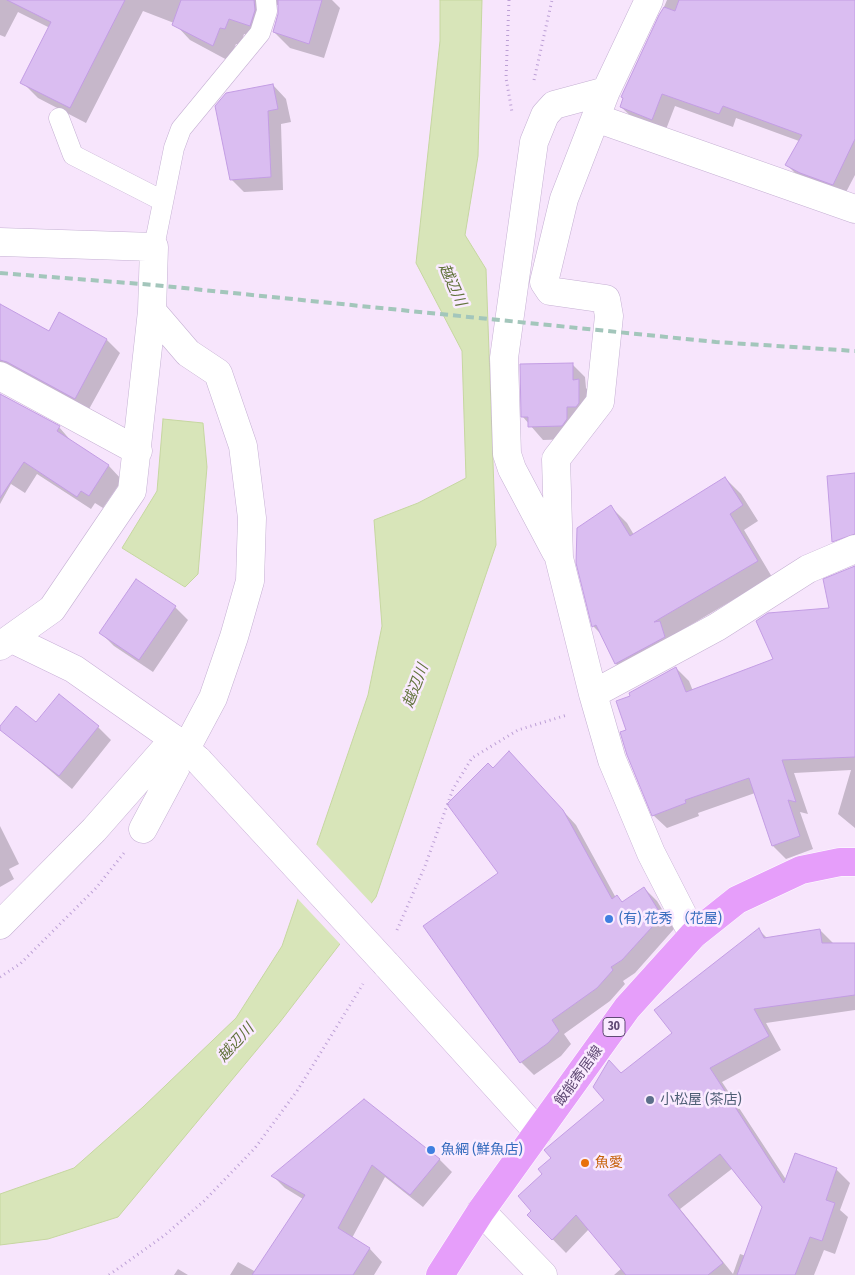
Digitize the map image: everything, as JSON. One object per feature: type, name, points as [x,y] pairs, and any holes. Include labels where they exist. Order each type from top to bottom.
[{"type":"main road","name":"飯能寄居線","points":[[440,1275],[481,1211],[627,1008],[693,936],[737,900],[801,870],[840,862],[855,862]]},
{"type":"street","points":[[649,0],[606,91],[564,198],[544,282],[550,291],[606,299],[609,316],[600,402],[556,459],[559,558],[612,760],[652,853],[693,936]]},
{"type":"street","points":[[559,558],[512,469],[508,454],[504,358],[534,142],[545,115],[554,106],[606,91]]},
{"type":"street","points":[[596,118],[855,209]]},
{"type":"street","points":[[0,242],[154,247],[152,311],[138,451],[132,491],[52,609],[4,639]]},
{"type":"street","points":[[143,829],[213,698],[234,637],[250,581],[252,518],[243,446],[218,373],[188,353],[152,311]]},
{"type":"street","points":[[0,376],[138,451]]},
{"type":"street","points":[[595,700],[717,627],[808,568],[855,549]]},
{"type":"street","points":[[4,639],[74,669],[186,749],[389,951],[538,1132]]},
{"type":"street","points":[[0,925],[94,830],[186,749]]},
{"type":"street","points":[[481,1211],[543,1275]]},
{"type":"lane","points":[[154,247],[181,129],[260,33],[267,12],[266,0]]},
{"type":"lane","points":[[58,118],[73,156],[163,201]]},
{"type":"path","points":[[509,0],[506,78],[509,101],[517,129],[534,142]]},
{"type":"path","points":[[545,115],[534,80],[552,0]]},
{"type":"path","points":[[389,951],[425,866],[453,789],[472,758],[518,730],[595,700]]},
{"type":"path","points":[[0,977],[20,964],[96,888],[143,829]]},
{"type":"path","points":[[109,1275],[165,1235],[198,1207],[255,1148],[297,1091],[332,1030],[364,981]]},
{"type":"water","name":"越辺川","points":[[440,0],[482,0],[478,156],[465,235],[486,269],[496,545],[376,897],[280,1022],[118,1217],[48,1239],[0,1245],[0,1194],[74,1168],[143,1107],[236,1018],[282,946],[368,695],[382,626],[374,520],[418,503],[466,478],[462,351],[416,263],[440,41]]},
{"type":"water","points":[[163,419],[203,423],[207,467],[198,574],[185,587],[122,548],[157,491]]},
{"type":"pier","points":[[315,843],[373,905],[342,946],[296,897]]},
{"type":"building","points":[[7,0],[125,0],[70,108],[20,83],[51,22]]},
{"type":"building","points":[[181,0],[254,0],[255,10],[250,26],[229,19],[225,29],[220,28],[213,46],[172,25]]},
{"type":"building","points":[[278,0],[322,0],[309,44],[273,32],[278,14]]},
{"type":"building","points":[[679,0],[855,0],[855,139],[833,185],[800,173],[785,165],[802,135],[723,106],[719,114],[662,94],[652,120],[620,107],[623,98],[621,97],[659,15],[664,7],[675,11]]},
{"type":"building","points":[[273,84],[278,109],[268,111],[271,177],[230,180],[215,106],[226,93]]},
{"type":"building","points":[[0,304],[49,331],[59,312],[107,339],[75,399],[0,360]]},
{"type":"building","points":[[573,363],[573,380],[579,379],[579,403],[576,407],[567,407],[567,419],[562,426],[528,427],[528,417],[521,417],[520,364]]},
{"type":"building","points":[[0,394],[60,426],[57,431],[109,465],[89,496],[81,491],[77,497],[24,462],[0,498]]},
{"type":"building","points":[[855,473],[855,534],[832,542],[827,476]]},
{"type":"building","points":[[725,477],[743,505],[730,514],[758,561],[654,622],[660,621],[665,637],[615,664],[596,625],[592,627],[576,563],[577,528],[611,505],[630,536]]},
{"type":"building","points":[[855,566],[855,757],[782,760],[796,802],[788,800],[800,836],[772,846],[749,778],[685,800],[686,803],[652,816],[627,755],[620,732],[626,730],[616,701],[630,696],[629,693],[676,667],[686,692],[773,659],[756,621],[768,613],[829,608],[823,579]]},
{"type":"building","points":[[136,579],[176,606],[139,660],[99,633]]},
{"type":"building","points":[[59,694],[99,726],[59,776],[0,730],[0,726],[16,706],[36,722]]},
{"type":"building","points":[[509,751],[563,810],[612,899],[617,895],[622,902],[644,887],[662,916],[622,960],[611,967],[613,970],[597,988],[552,1020],[559,1031],[548,1043],[520,1063],[423,926],[498,873],[447,804],[488,763],[493,768]]},
{"type":"building","points":[[759,928],[764,938],[820,929],[822,943],[855,943],[855,995],[754,1009],[769,1036],[710,1068],[784,1183],[795,1153],[837,1168],[826,1200],[835,1203],[822,1241],[810,1237],[795,1275],[737,1275],[762,1207],[720,1154],[668,1195],[723,1263],[708,1275],[626,1275],[576,1215],[552,1240],[527,1215],[531,1211],[518,1196],[542,1174],[538,1169],[551,1158],[544,1150],[604,1100],[593,1087],[609,1060],[621,1073],[672,1033],[654,1010]]},
{"type":"building","points":[[364,1099],[440,1159],[410,1195],[372,1165],[338,1228],[370,1248],[353,1275],[252,1275],[305,1195],[271,1176]]},
{"type":"railway","points":[[0,273],[154,285],[716,342],[855,351]]},
{"type":"place","name":"(有) 花秀 （花屋)","points":[[609,919]]},
{"type":"place","name":"小松屋 (茶店)","points":[[650,1100]]},
{"type":"place","name":"魚網 (鮮魚店)","points":[[431,1150]]},
{"type":"place","name":"魚愛","points":[[585,1163]]}]
